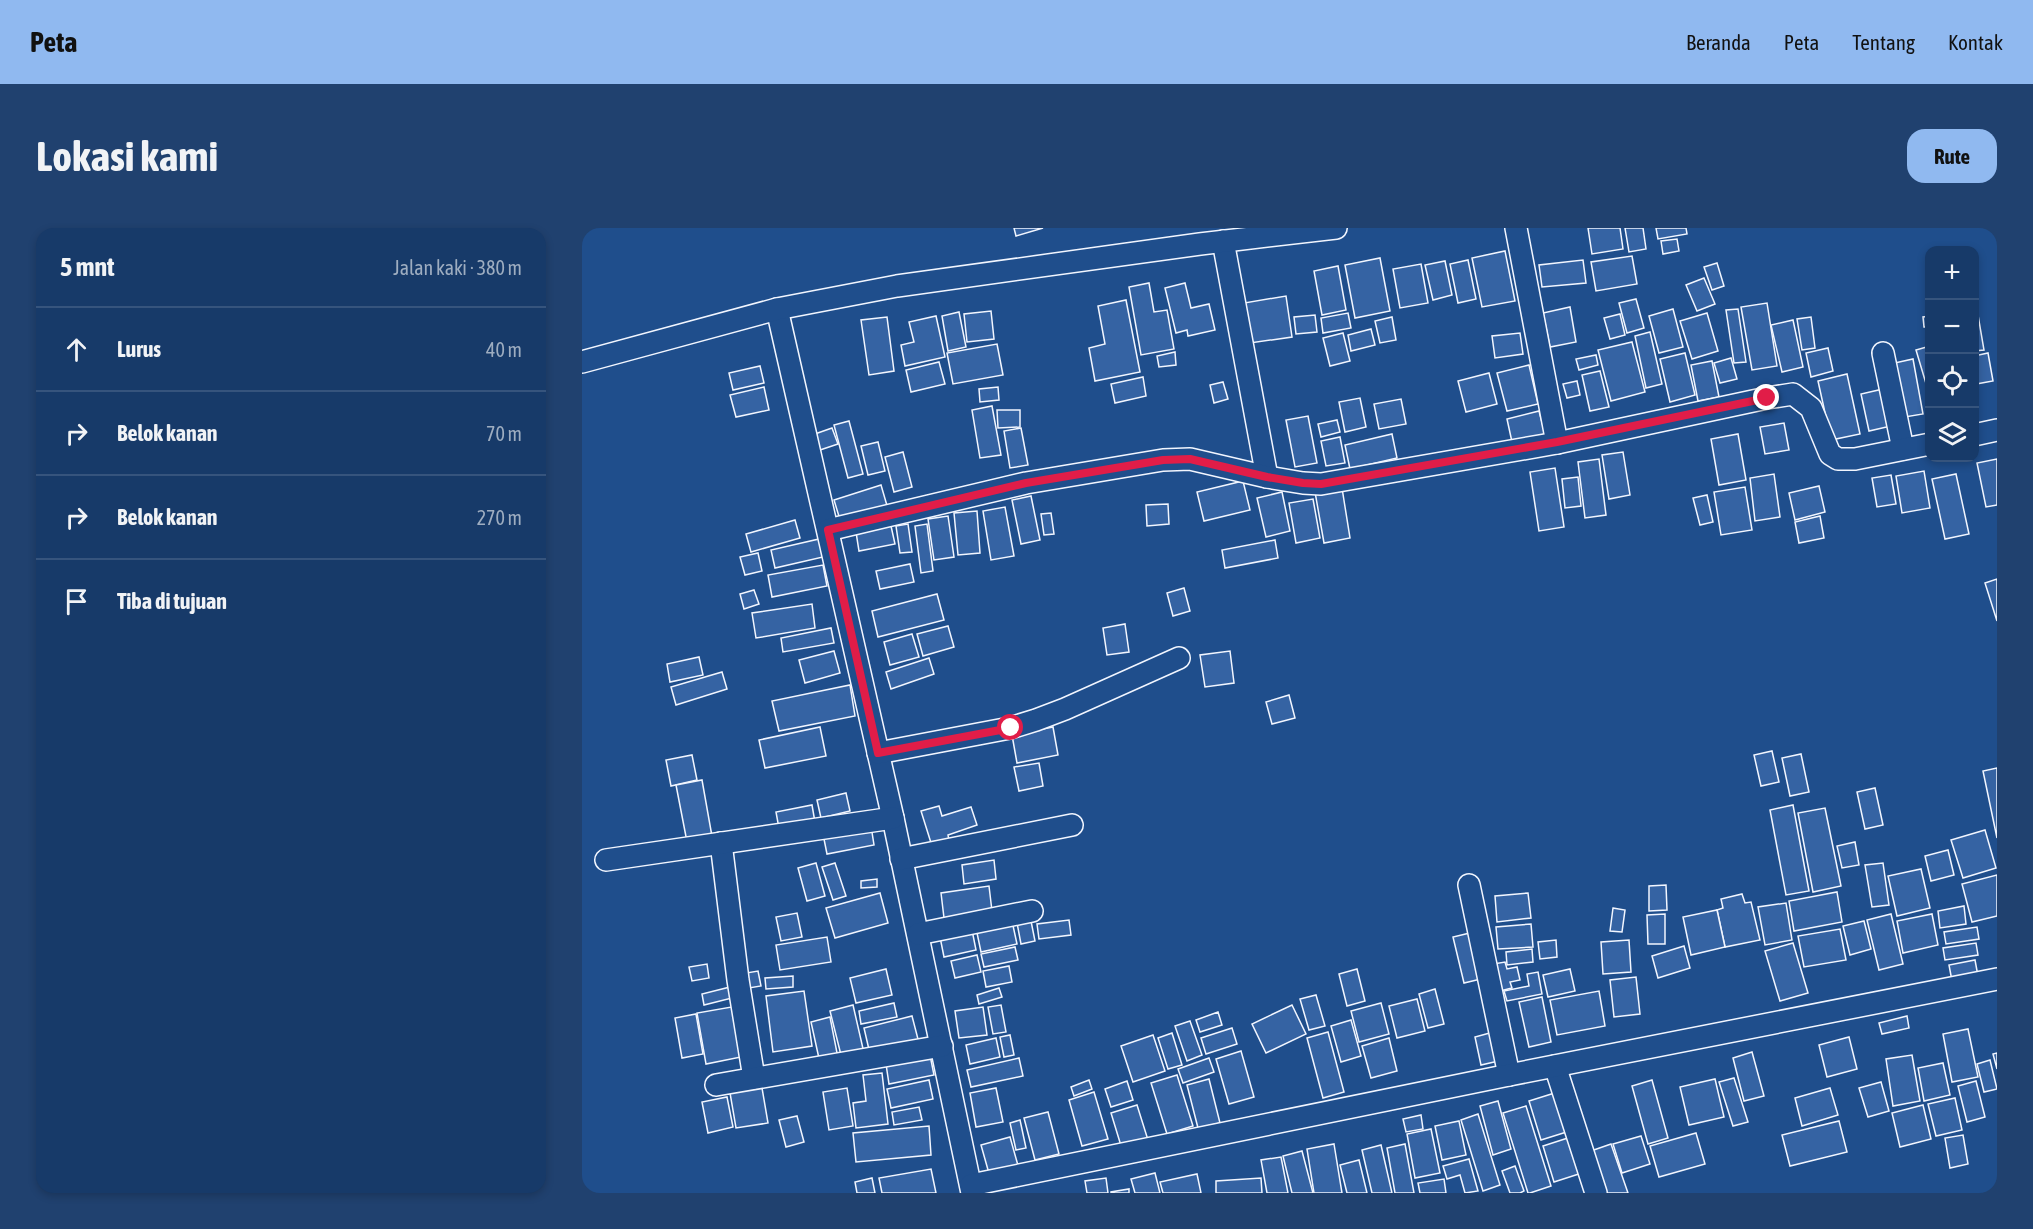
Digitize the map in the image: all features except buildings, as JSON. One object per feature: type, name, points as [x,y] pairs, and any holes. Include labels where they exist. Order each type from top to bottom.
[{"type":"street","points":[[582,362],[777,309],[897,286],[1199,236],[1223,241],[1336,228]]},
{"type":"street","points":[[1516,228],[1557,442]]},
{"type":"street","points":[[1223,241],[1267,477]]},
{"type":"street","points":[[777,309],[893,818],[971,1189],[1555,1066],[1997,979]]},
{"type":"street","points":[[1883,353],[1903,449]]},
{"type":"street","points":[[828,530],[1026,483],[1163,460],[1190,459],[1267,477],[1321,484],[1557,442],[1793,394],[1811,408],[1830,454],[1838,459],[1855,459],[1925,445]]},
{"type":"street","points":[[1979,434],[1997,430]]},
{"type":"street","points":[[878,753],[1011,728],[1065,709],[1179,658]]},
{"type":"street","points":[[606,860],[893,818]]},
{"type":"street","points":[[902,859],[1072,825]]},
{"type":"street","points":[[721,843],[738,980],[754,1078]]},
{"type":"street","points":[[1469,885],[1509,1076]]},
{"type":"street","points":[[918,934],[1032,911]]},
{"type":"street","points":[[716,1085],[942,1046]]},
{"type":"street","points":[[1555,1066],[1596,1193]]},
{"type":"route","points":[[1011,728],[878,753],[828,530],[1026,483],[1163,460],[1190,459],[1267,477],[1321,484],[1557,442],[1767,398]]}]
